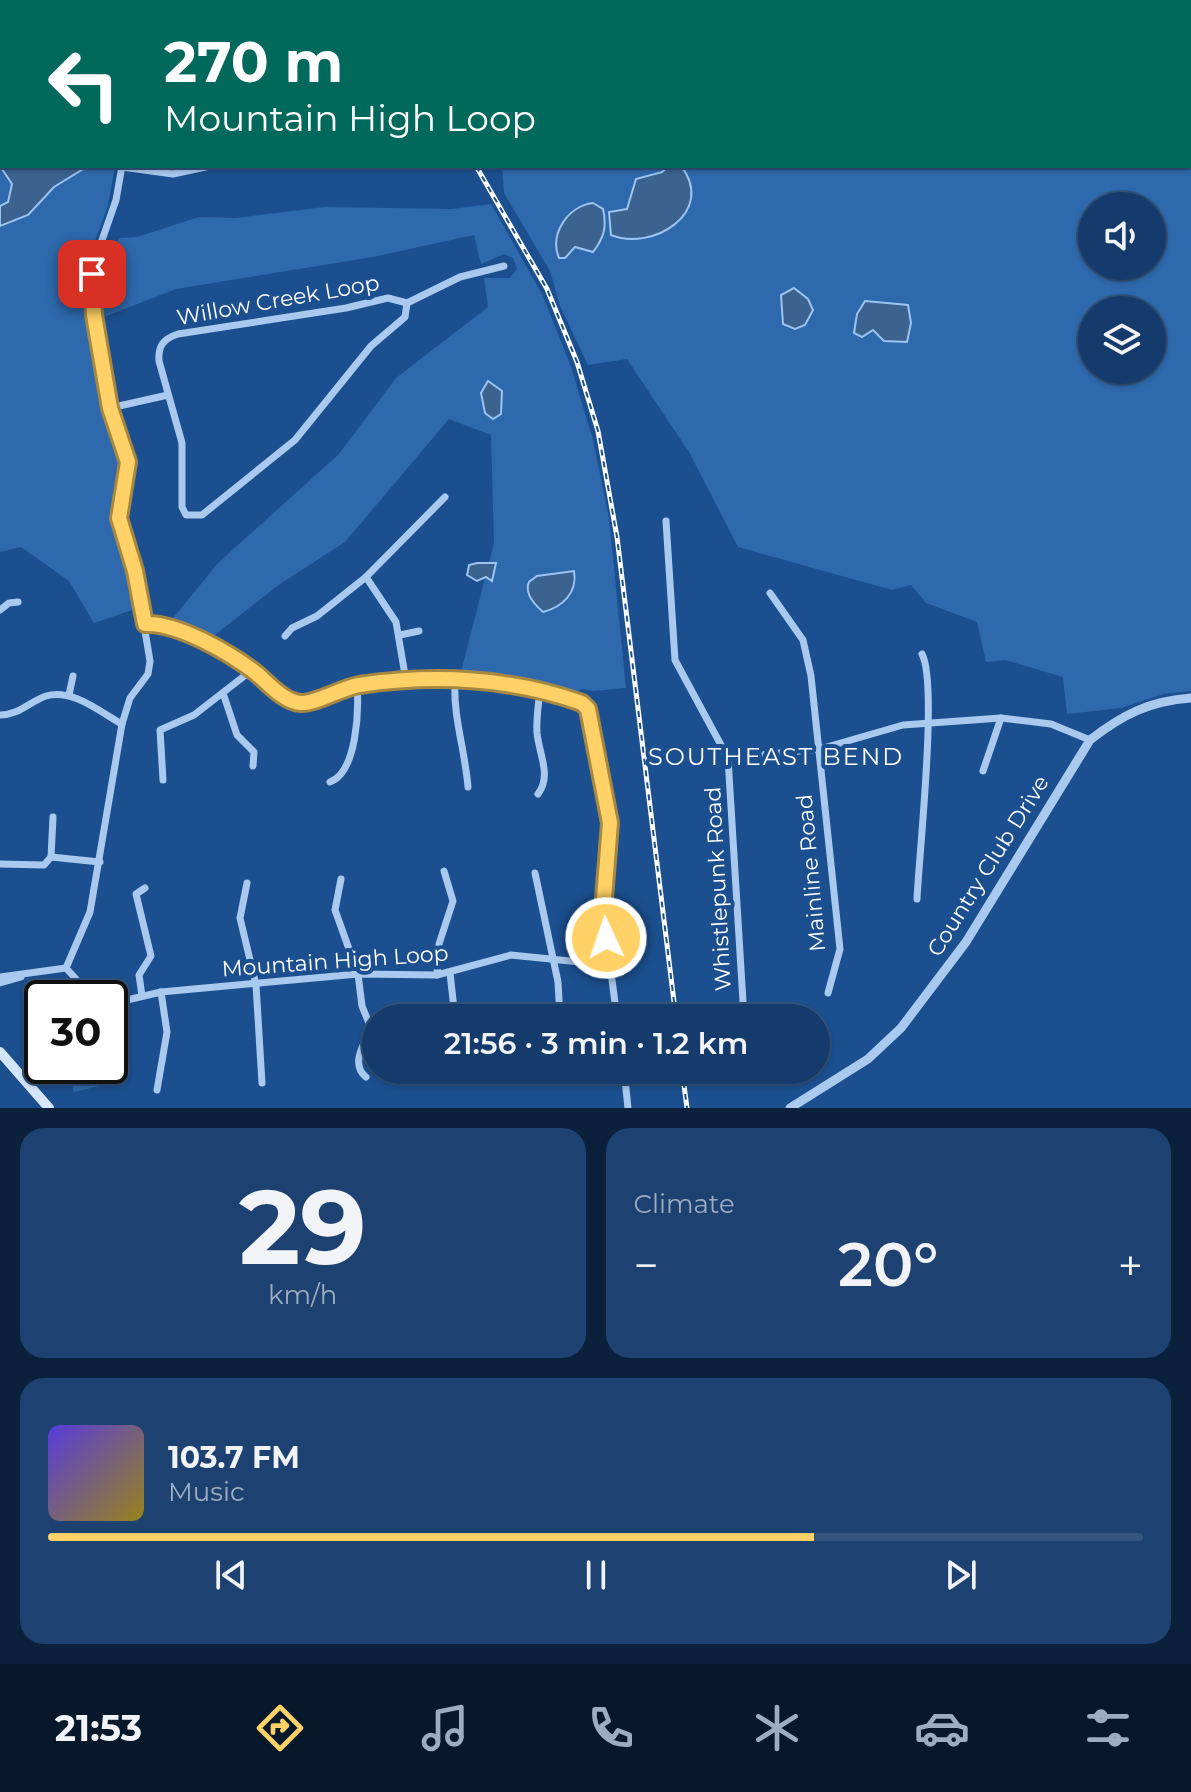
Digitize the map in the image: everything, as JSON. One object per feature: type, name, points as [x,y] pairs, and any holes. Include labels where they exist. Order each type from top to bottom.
[{"type":"main road","points":[[0,1052],[49,1108]]},
{"type":"street","points":[[66,968],[90,912],[122,724],[130,698],[148,674],[145,624],[135,571],[119,518],[128,462],[110,408],[94,315],[92,274],[116,200],[122,168]]},
{"type":"street","points":[[135,168],[173,174],[201,168]]},
{"type":"street","name":"Willow Creek Loop","points":[[407,303],[405,317],[371,346],[295,440],[196,517],[186,515],[182,507],[182,443],[158,351],[172,336],[388,298],[407,303],[460,277],[504,266]]},
{"type":"street","points":[[110,408],[168,395]]},
{"type":"street","points":[[285,636],[292,628],[317,616],[366,577],[445,497]]},
{"type":"street","points":[[666,521],[675,660],[728,758],[820,749],[903,725],[1001,718],[1051,724],[1090,740]]},
{"type":"street","points":[[366,577],[386,604],[400,635],[406,681]]},
{"type":"street","name":"Mainline Road","points":[[770,593],[803,640],[820,749],[823,816],[840,949],[828,993]]},
{"type":"street","points":[[0,610],[9,603],[18,602]]},
{"type":"street","points":[[145,624],[178,629],[252,670],[291,701],[304,704],[331,691],[357,685],[406,681],[507,682],[540,688],[582,703],[588,709],[610,823],[603,911],[615,1004]]},
{"type":"street","points":[[400,635],[419,631]]},
{"type":"street","points":[[392,649],[402,648]]},
{"type":"street","points":[[917,899],[929,723],[928,670],[922,654]]},
{"type":"street","points":[[163,780],[160,730],[194,715],[252,670]]},
{"type":"street","points":[[69,695],[73,676]]},
{"type":"street","points":[[455,681],[454,710],[463,739],[468,787]]},
{"type":"street","points":[[330,782],[340,779],[344,772],[360,716],[357,685]]},
{"type":"street","points":[[538,794],[545,786],[537,733],[540,688]]},
{"type":"street","points":[[223,693],[237,735],[254,752],[253,766]]},
{"type":"street","points":[[0,715],[13,715],[47,696],[69,695],[122,724]]},
{"type":"street","name":"Country Club Drive","points":[[790,1108],[868,1059],[901,1028],[973,932],[1090,740],[1119,717],[1139,707],[1191,698]]},
{"type":"street","points":[[983,771],[1001,718]]},
{"type":"street","name":"Whistlepunk Road","points":[[728,758],[743,1004]]},
{"type":"street","points":[[0,864],[44,865],[51,857],[53,817]]},
{"type":"street","points":[[51,857],[76,856],[100,862]]},
{"type":"street","points":[[437,975],[439,944],[453,901],[444,871]]},
{"type":"street","points":[[535,873],[553,959],[558,1004]]},
{"type":"street","points":[[341,879],[335,910],[358,974],[363,1004]]},
{"type":"street","points":[[247,883],[240,918],[256,985],[262,1083]]},
{"type":"street","points":[[142,996],[139,975],[151,956],[136,894],[145,888]]},
{"type":"street","name":"Mountain High Loop","points":[[128,1000],[161,992],[358,974],[437,975],[511,955],[609,965]]},
{"type":"street","points":[[0,977],[66,968]]},
{"type":"street","points":[[66,968],[77,980]]},
{"type":"street","points":[[450,973],[453,1004]]},
{"type":"street","points":[[0,983],[31,974]]},
{"type":"street","points":[[157,1090],[167,1032],[161,992]]},
{"type":"street","points":[[362,1049],[358,1066],[362,1072]]},
{"type":"street","points":[[625,1084],[628,1108]]},
{"type":"shaded area","points":[[0,168],[115,168],[108,205],[87,263],[84,289],[100,391],[122,456],[114,524],[138,608],[94,623],[69,581],[21,547],[0,552]]},
{"type":"shaded area","points":[[85,168],[54,187],[28,215],[0,226],[0,206],[8,202],[12,184],[2,169]]},
{"type":"shaded area","points":[[502,168],[1191,168],[1191,691],[1164,694],[1121,708],[1067,714],[1063,677],[1005,660],[986,662],[977,622],[926,603],[911,585],[892,590],[738,547],[689,452],[627,359],[588,365],[560,306],[550,271],[504,193]]},
{"type":"shaded area","points":[[667,168],[682,168],[690,183],[691,199],[685,213],[661,233],[627,239],[611,235],[609,212],[627,209],[636,179]]},
{"type":"shaded area","points":[[593,203],[603,209],[604,215],[604,232],[597,247],[593,252],[575,247],[565,258],[559,258],[557,240],[563,223],[576,209]]},
{"type":"shaded area","points":[[491,204],[543,296],[571,367],[593,440],[609,518],[626,688],[582,689],[574,694],[521,678],[460,676],[494,543],[491,435],[449,419],[345,542],[280,584],[211,638],[173,618],[219,562],[338,455],[396,378],[488,307],[484,278],[510,278],[517,269],[513,258],[504,254],[481,264],[474,235],[373,257],[176,289],[104,317],[101,287],[119,238],[137,237],[199,217],[236,218],[324,207],[452,209]]},
{"type":"shaded area","points":[[794,288],[808,299],[813,310],[805,325],[795,329],[783,324],[781,295]]},
{"type":"shaded area","points":[[865,301],[908,305],[911,323],[907,342],[884,341],[873,330],[862,337],[854,333],[857,314]]},
{"type":"shaded area","points":[[488,381],[502,391],[501,414],[493,419],[485,413],[481,393]]},
{"type":"shaded area","points":[[496,563],[492,581],[486,577],[477,581],[467,575],[469,565]]},
{"type":"shaded area","points":[[574,571],[574,586],[567,598],[543,612],[529,594],[529,582],[537,576]]},
{"type":"shaded area","points":[[72,1084],[103,1084],[103,1085],[74,1092]]},
{"type":"railway","points":[[477,168],[547,289],[577,362],[598,431],[617,537],[674,1004]]},
{"type":"railway","points":[[684,1084],[687,1108]]},
{"type":"district","name":"SOUTHEAST BEND","points":[[776,756]]},
{"type":"route","points":[[92,274],[94,315],[110,408],[128,462],[119,518],[135,571],[145,624],[157,623],[178,629],[252,670],[291,701],[304,704],[331,691],[357,685],[406,681],[507,682],[540,688],[582,703],[588,709],[610,823],[603,911],[606,938]]}]
